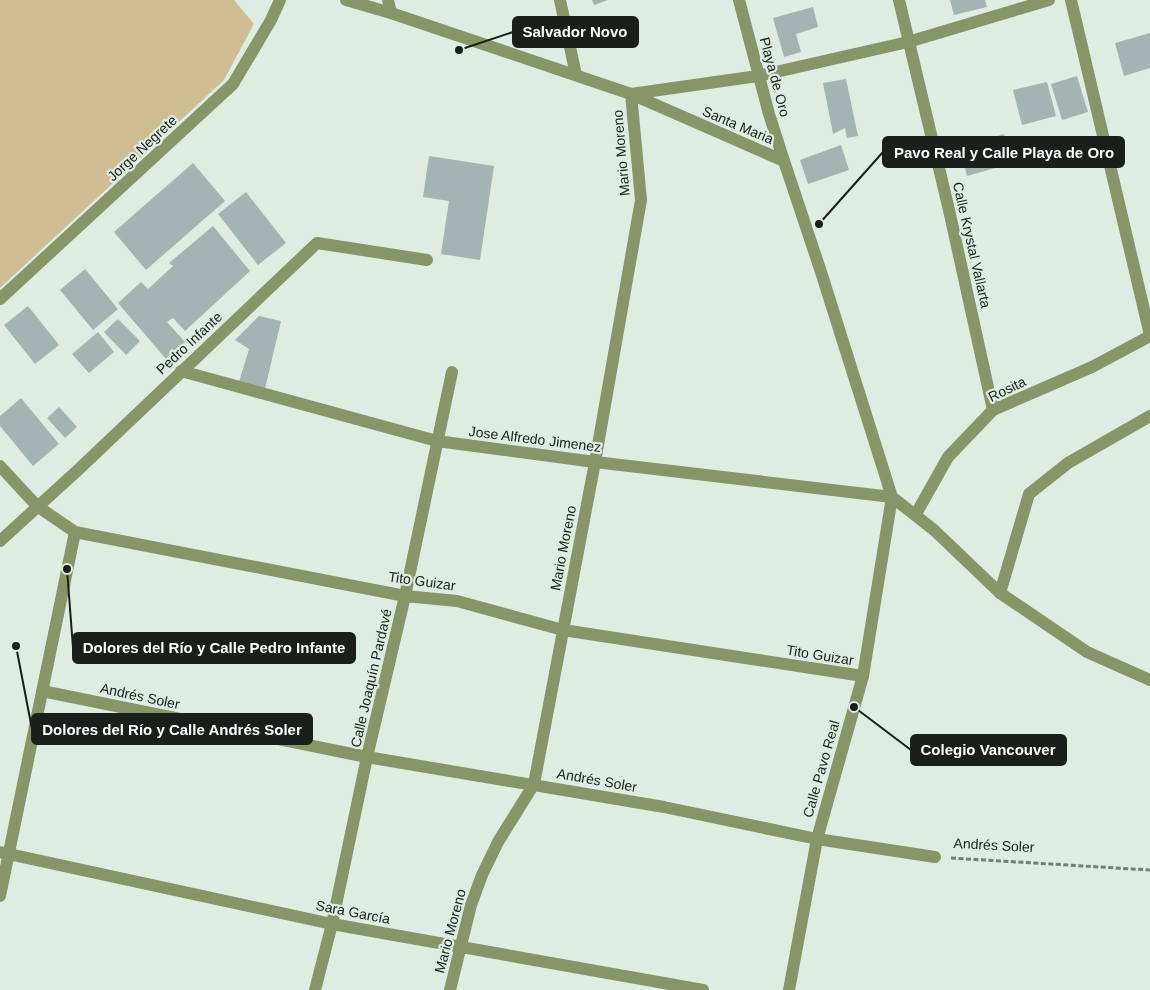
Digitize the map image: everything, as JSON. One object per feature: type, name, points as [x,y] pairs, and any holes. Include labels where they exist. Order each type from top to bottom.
[{"type":"street","name":"Jorge Negrete","points":[[0,299],[233,84],[271,20],[280,0]]},
{"type":"street","name":"Santa Maria","points":[[346,0],[391,13],[631,94],[784,161],[892,497]]},
{"type":"street","points":[[388,0],[391,13]]},
{"type":"street","points":[[560,0],[576,75]]},
{"type":"street","name":"Playa de Oro","points":[[739,0],[758,76],[784,161]]},
{"type":"street","name":"Calle Krystal Vallarta","points":[[899,0],[993,410]]},
{"type":"street","points":[[631,94],[758,76],[908,42],[1049,0]]},
{"type":"street","points":[[1071,0],[1150,336]]},
{"type":"street","name":"Mario Moreno","points":[[450,990],[471,905],[482,875],[498,842],[534,784],[595,462],[641,200],[631,94]]},
{"type":"street","name":"Pedro Infante","points":[[0,541],[78,470],[317,243],[427,260]]},
{"type":"street","name":"Rosita","points":[[916,514],[948,457],[993,410],[1092,367],[1150,336]]},
{"type":"street","name":"Jose Alfredo Jimenez","points":[[181,371],[437,441],[595,462],[892,497]]},
{"type":"street","name":"Calle Joaquín Pardavé","points":[[315,990],[332,924],[367,757],[405,596],[452,372]]},
{"type":"street","points":[[1000,592],[1029,494],[1068,463],[1150,416]]},
{"type":"street","name":"Tito Guizar","points":[[0,466],[37,506],[75,532],[405,596],[456,601],[563,630],[863,676]]},
{"type":"street","points":[[892,497],[916,514],[1000,592],[1087,652],[1150,680]]},
{"type":"street","name":"Calle Pavo Real","points":[[789,990],[817,838],[863,676],[892,497]]},
{"type":"street","points":[[0,896],[4,853],[42,691],[75,532]]},
{"type":"street","name":"Andrés Soler","points":[[42,691],[367,757],[534,784],[664,807],[817,838],[935,857]]},
{"type":"street","name":"Sara García","points":[[4,853],[332,924],[702,990]]},
{"type":"path","name":"Andrés Soler","points":[[935,857],[1150,870]]},
{"type":"shaded area","points":[[0,0],[234,0],[254,24],[224,80],[0,288]]},
{"type":"building","points":[[592,0],[608,0],[594,5]]},
{"type":"building","points":[[950,0],[985,0],[987,7],[954,15]]},
{"type":"building","points":[[813,7],[818,27],[796,34],[801,52],[784,57],[773,18]]},
{"type":"building","points":[[1150,33],[1150,68],[1124,76],[1115,43]]},
{"type":"building","points":[[1077,76],[1088,112],[1062,120],[1051,84]]},
{"type":"building","points":[[846,79],[858,136],[847,138],[845,128],[833,134],[823,83]]},
{"type":"building","points":[[1047,82],[1056,116],[1022,125],[1013,90]]},
{"type":"building","points":[[1004,134],[1013,163],[967,176],[965,168],[976,164],[970,144]]},
{"type":"building","points":[[841,145],[849,170],[808,184],[800,160]]},
{"type":"building","points":[[429,156],[494,166],[480,260],[441,254],[449,201],[423,197]]},
{"type":"building","points":[[193,163],[225,201],[146,270],[114,232]]},
{"type":"building","points":[[246,192],[286,243],[258,265],[218,214]]},
{"type":"building","points":[[213,226],[250,271],[185,331],[173,318],[167,322],[185,342],[166,359],[118,303],[141,282],[148,289],[173,266],[169,263]]},
{"type":"building","points":[[85,269],[118,309],[93,330],[60,290]]},
{"type":"building","points":[[28,306],[59,345],[35,364],[4,325]]},
{"type":"building","points":[[259,316],[281,321],[264,393],[238,385],[249,349],[235,340]]},
{"type":"building","points":[[118,319],[140,341],[126,355],[104,332]]},
{"type":"building","points":[[98,332],[114,352],[89,373],[72,354]]},
{"type":"building","points":[[21,398],[59,444],[33,466],[0,426],[0,416]]},
{"type":"building","points":[[59,407],[77,427],[65,438],[47,418]]},
{"type":"place","name":"Salvador Novo","points":[[459,50]]},
{"type":"place","name":"Pavo Real y Calle Playa de Oro","points":[[819,224]]},
{"type":"place","name":"Dolores del Río y Calle Pedro Infante","points":[[67,569]]},
{"type":"place","name":"Dolores del Río y Calle Andrés Soler","points":[[16,646]]},
{"type":"place","name":"Colegio Vancouver","points":[[854,707]]}]
